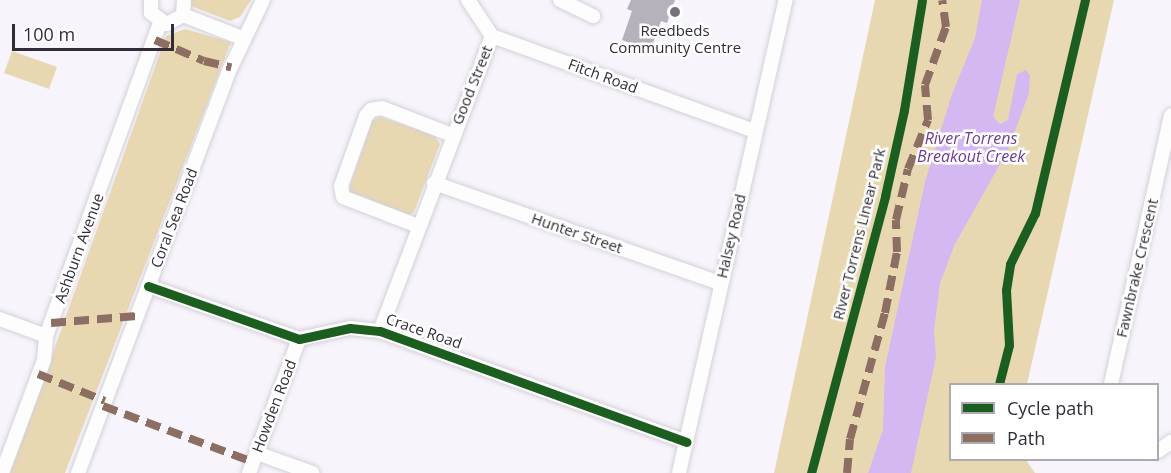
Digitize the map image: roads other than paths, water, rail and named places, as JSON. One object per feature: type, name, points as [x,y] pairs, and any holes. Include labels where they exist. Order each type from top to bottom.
[{"type":"street","points":[[151,0],[151,14],[160,23],[174,23],[183,15],[184,0]]},
{"type":"street","name":"Coral Sea Road","points":[[78,473],[242,38],[263,0]]},
{"type":"street","points":[[468,0],[492,36]]},
{"type":"street","points":[[560,0],[593,16]]},
{"type":"street","name":"Halsey Road","points":[[680,473],[754,131],[786,0]]},
{"type":"street","points":[[183,15],[242,38]]},
{"type":"street","name":"Ashburn Avenue","points":[[2,473],[44,360],[46,336],[160,23]]},
{"type":"street","name":"Fitch Road","points":[[492,36],[754,131]]},
{"type":"street","name":"Good Street","points":[[380,331],[452,135],[492,36]]},
{"type":"street","name":"Good Street","points":[[418,226],[342,197],[341,186],[366,116],[371,110],[382,108],[452,135]]},
{"type":"street","name":"Fawnbrake Crescent","points":[[1111,383],[1170,124]]},
{"type":"street","name":"Hunter Street","points":[[434,183],[720,284]]},
{"type":"street","points":[[148,286],[299,339]]},
{"type":"street","points":[[0,319],[46,336]]},
{"type":"street","name":"Crace Road","points":[[299,339],[350,327],[380,331],[686,442]]},
{"type":"street","name":"Howden Road","points":[[249,473],[299,339]]},
{"type":"street","points":[[257,453],[312,473]]},
{"type":"water","name":"River Torrens Breakout Creek","points":[[982,0],[1020,0],[993,117],[1000,124],[1008,120],[1017,74],[1026,70],[1030,75],[1029,93],[1008,150],[955,244],[940,283],[934,331],[936,357],[911,473],[868,473],[883,430],[885,367],[925,182],[951,97],[975,38]]},
{"type":"place","name":"Reedbeds Community Centre","points":[[675,12]]}]
